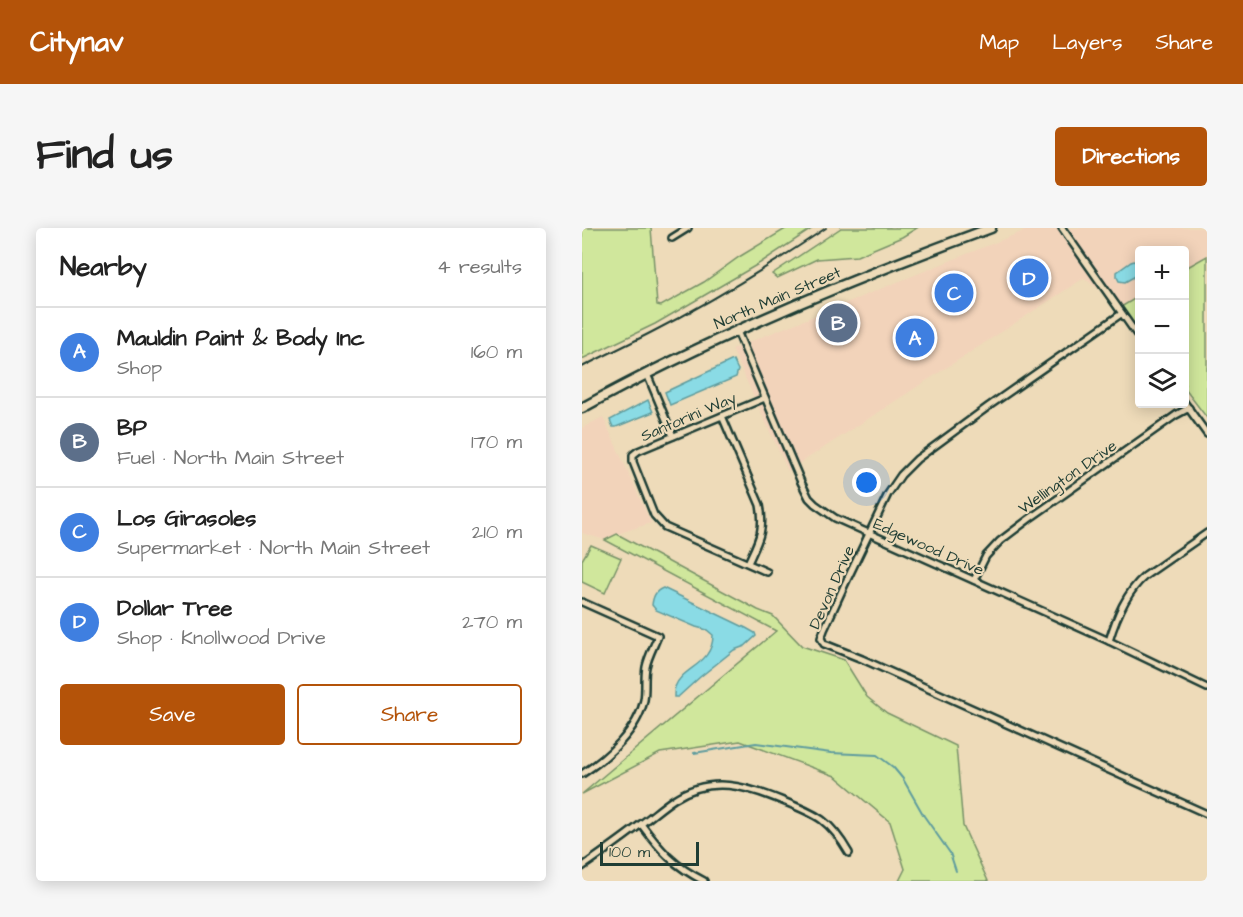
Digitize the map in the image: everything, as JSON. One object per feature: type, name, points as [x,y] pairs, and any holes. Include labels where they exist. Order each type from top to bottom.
[{"type":"main road","name":"North Main Street","points":[[582,408],[701,346],[830,291],[991,228]]},
{"type":"street","points":[[672,238],[688,228]]},
{"type":"street","points":[[1062,228],[1135,332]]},
{"type":"street","name":"Devon Drive","points":[[1121,314],[989,406],[909,466],[888,494],[821,638],[824,644],[1207,814]]},
{"type":"street","name":"Edgewood Drive","points":[[737,331],[801,482],[809,498],[826,513],[1207,688]]},
{"type":"street","points":[[647,374],[673,436]]},
{"type":"street","name":"Santorini Way","points":[[765,398],[638,451],[633,455],[633,462],[654,515],[665,527],[767,572]]},
{"type":"street","points":[[1189,408],[1207,434]]},
{"type":"street","name":"Wellington Drive","points":[[974,580],[986,556],[1000,541],[1189,408]]},
{"type":"street","points":[[722,416],[760,505],[762,516],[759,539],[748,564]]},
{"type":"street","points":[[1108,641],[1126,599],[1136,584],[1152,570],[1207,533]]},
{"type":"street","points":[[582,602],[658,636],[646,666],[645,698],[641,712],[625,738],[582,774]]},
{"type":"street","points":[[582,867],[675,798],[710,786],[731,785],[759,792],[819,817],[839,836],[849,853]]},
{"type":"street","points":[[641,824],[668,858],[686,872],[704,881]]},
{"type":"shaded area","points":[[1031,228],[1207,228],[1207,256],[1189,267],[1189,246],[1135,246],[1135,298],[1121,307],[1084,278],[788,471],[732,349]]},
{"type":"shaded area","points":[[603,417],[651,523],[605,540],[582,533],[582,428]]},
{"type":"green space","points":[[582,228],[651,228],[657,305],[661,306],[704,282],[739,257],[787,228],[813,228],[760,263],[655,324],[582,359]]},
{"type":"green space","points":[[841,228],[917,228],[902,237],[857,256],[817,259],[777,278],[772,274]]},
{"type":"green space","points":[[1207,256],[1207,418],[1189,394],[1189,266]]},
{"type":"green space","points":[[1135,298],[1135,325],[1121,307]]},
{"type":"green space","points":[[617,534],[773,616],[802,646],[844,660],[867,697],[887,713],[956,746],[963,826],[988,881],[899,881],[905,869],[890,822],[835,776],[740,741],[660,753],[582,794],[776,631],[605,540]]},
{"type":"green space","points":[[591,545],[621,558],[605,593],[582,582],[582,560]]},
{"type":"water","points":[[1135,261],[1135,276],[1125,282],[1119,281],[1117,272]]},
{"type":"water","points":[[733,360],[738,370],[736,377],[670,405],[665,392]]},
{"type":"water","points":[[648,400],[653,412],[613,427],[610,420]]},
{"type":"water","points":[[663,588],[746,628],[756,636],[745,646],[734,650],[678,697],[674,697],[675,687],[679,680],[708,653],[713,635],[707,630],[656,610],[652,605],[653,599],[656,593]]},
{"type":"waterway","points":[[694,753],[756,743],[831,753],[877,755],[893,767],[903,779],[924,816],[950,853],[956,871]]},
{"type":"railway","points":[[582,367],[719,295],[826,228]]},
{"type":"place","name":"Dollar Tree","points":[[1029,278]]},
{"type":"place","name":"Los Girasoles","points":[[954,293]]},
{"type":"place","name":"BP","points":[[838,323]]},
{"type":"place","name":"Mauldin Paint & Body Inc","points":[[915,338]]}]
